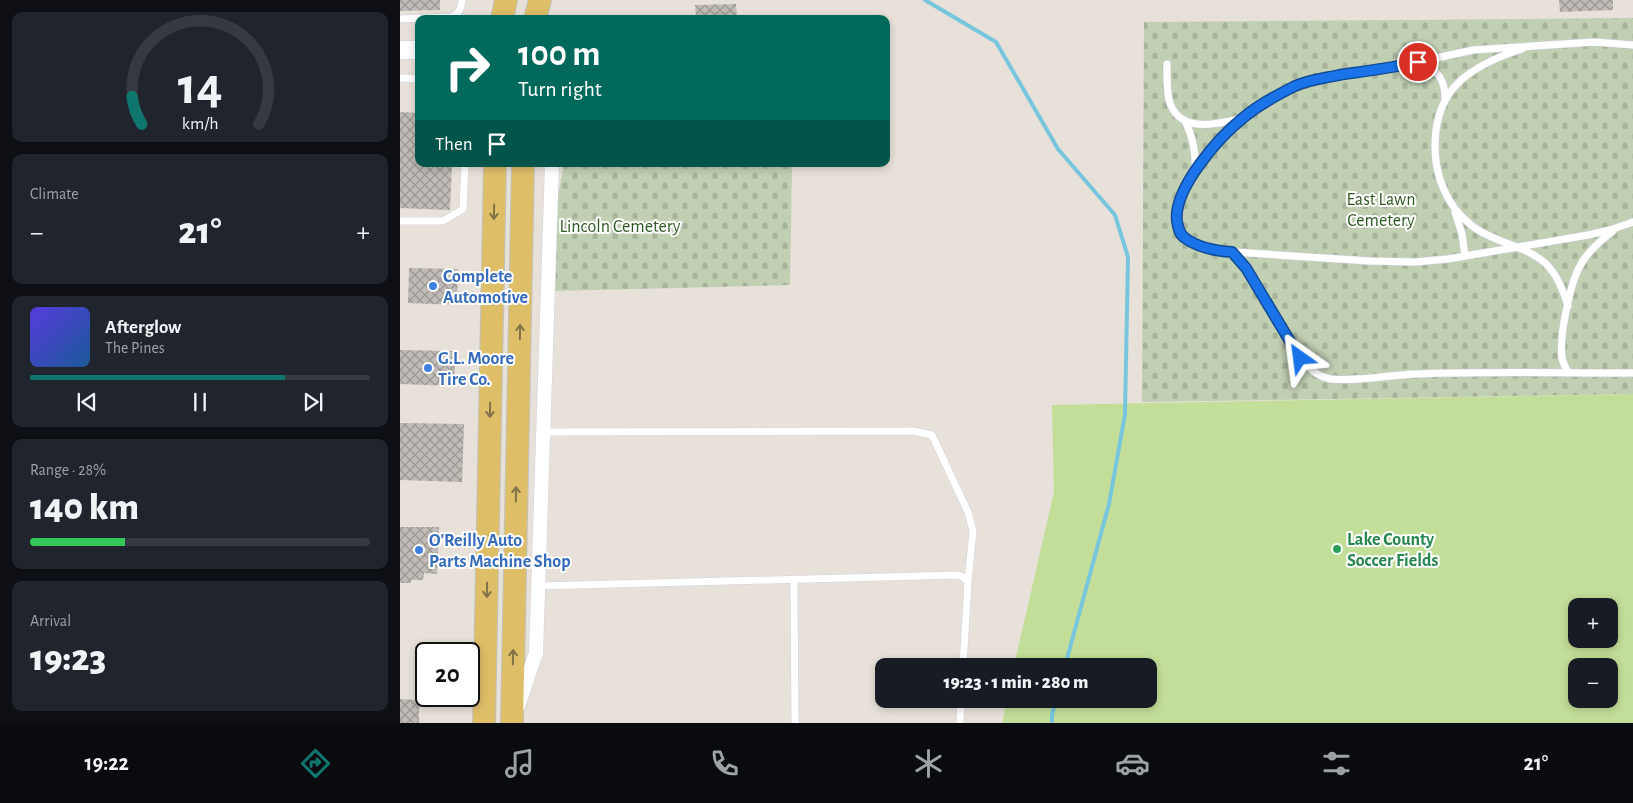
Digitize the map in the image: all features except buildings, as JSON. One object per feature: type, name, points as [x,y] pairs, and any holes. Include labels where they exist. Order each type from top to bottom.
[{"type":"main road","points":[[503,15],[506,0]]},
{"type":"main road","points":[[536,15],[540,0]]},
{"type":"main road","points":[[484,723],[495,167]]},
{"type":"main road","points":[[512,723],[524,167]]},
{"type":"street","points":[[400,50],[415,50]]},
{"type":"street","points":[[512,723],[536,653],[552,167]]},
{"type":"lane","points":[[456,15],[462,0]]},
{"type":"lane","points":[[400,19],[415,19]]},
{"type":"lane","points":[[1633,45],[1594,42],[1473,50],[1418,62],[1320,78],[1298,85],[1272,98],[1242,118],[1214,145],[1195,171],[1179,201],[1176,215],[1178,230],[1184,238],[1220,251],[1369,261],[1416,262],[1465,256],[1588,235],[1633,222]]},
{"type":"lane","points":[[1465,256],[1459,219],[1437,168],[1435,150],[1439,119],[1445,102],[1459,82],[1489,62],[1532,46]]},
{"type":"lane","points":[[1418,62],[1430,67],[1438,74],[1445,93],[1445,102]]},
{"type":"lane","points":[[1167,64],[1170,102],[1176,113],[1185,121],[1196,125],[1242,118]]},
{"type":"lane","points":[[400,78],[415,79]]},
{"type":"lane","points":[[1185,121],[1193,139],[1196,156],[1195,171]]},
{"type":"lane","points":[[400,221],[443,221],[463,209],[464,167]]},
{"type":"lane","points":[[1451,202],[1473,227],[1494,238],[1534,254],[1546,264],[1556,275],[1568,306]]},
{"type":"lane","points":[[1568,373],[1562,359],[1562,344],[1573,284],[1581,265],[1592,249],[1620,226]]},
{"type":"lane","points":[[1232,252],[1246,268],[1300,358],[1318,375],[1329,379],[1343,380],[1414,374],[1633,373]]},
{"type":"lane","points":[[543,432],[913,431],[932,435],[968,512],[973,531],[963,658]]},
{"type":"lane","points":[[538,586],[958,575],[968,582]]},
{"type":"lane","points":[[794,580],[794,723]]},
{"type":"lane","points":[[960,723],[961,708]]},
{"type":"green space","name":"East Lawn Cemetery","points":[[1633,18],[1633,394],[1142,402],[1144,22]]},
{"type":"green space","name":"Lincoln Cemetery","points":[[563,167],[792,167],[790,285],[555,291],[554,271],[558,196]]},
{"type":"green space","name":"Lake County Soccer Fields","points":[[1633,394],[1633,723],[1002,723],[1005,708],[1157,708],[1157,658],[1016,658],[1054,492],[1052,405]]},
{"type":"waterway","points":[[925,0],[996,42],[1058,149],[1115,215],[1128,257],[1125,414],[1109,504],[1067,658]]},
{"type":"waterway","points":[[1052,723],[1054,708]]},
{"type":"place","name":"Complete Automotive","points":[[433,286]]},
{"type":"place","name":"G.L. Moore Tire Co.","points":[[428,368]]},
{"type":"place","name":"Lake County Soccer Fields","points":[[1337,549]]},
{"type":"place","name":"O'Reilly Auto Parts Machine Shop","points":[[419,550]]},
{"type":"route","points":[[1300,358],[1246,268],[1232,252],[1220,251],[1184,238],[1178,230],[1176,215],[1179,201],[1191,177],[1214,145],[1242,118],[1272,98],[1298,85],[1320,78],[1418,62]]}]
